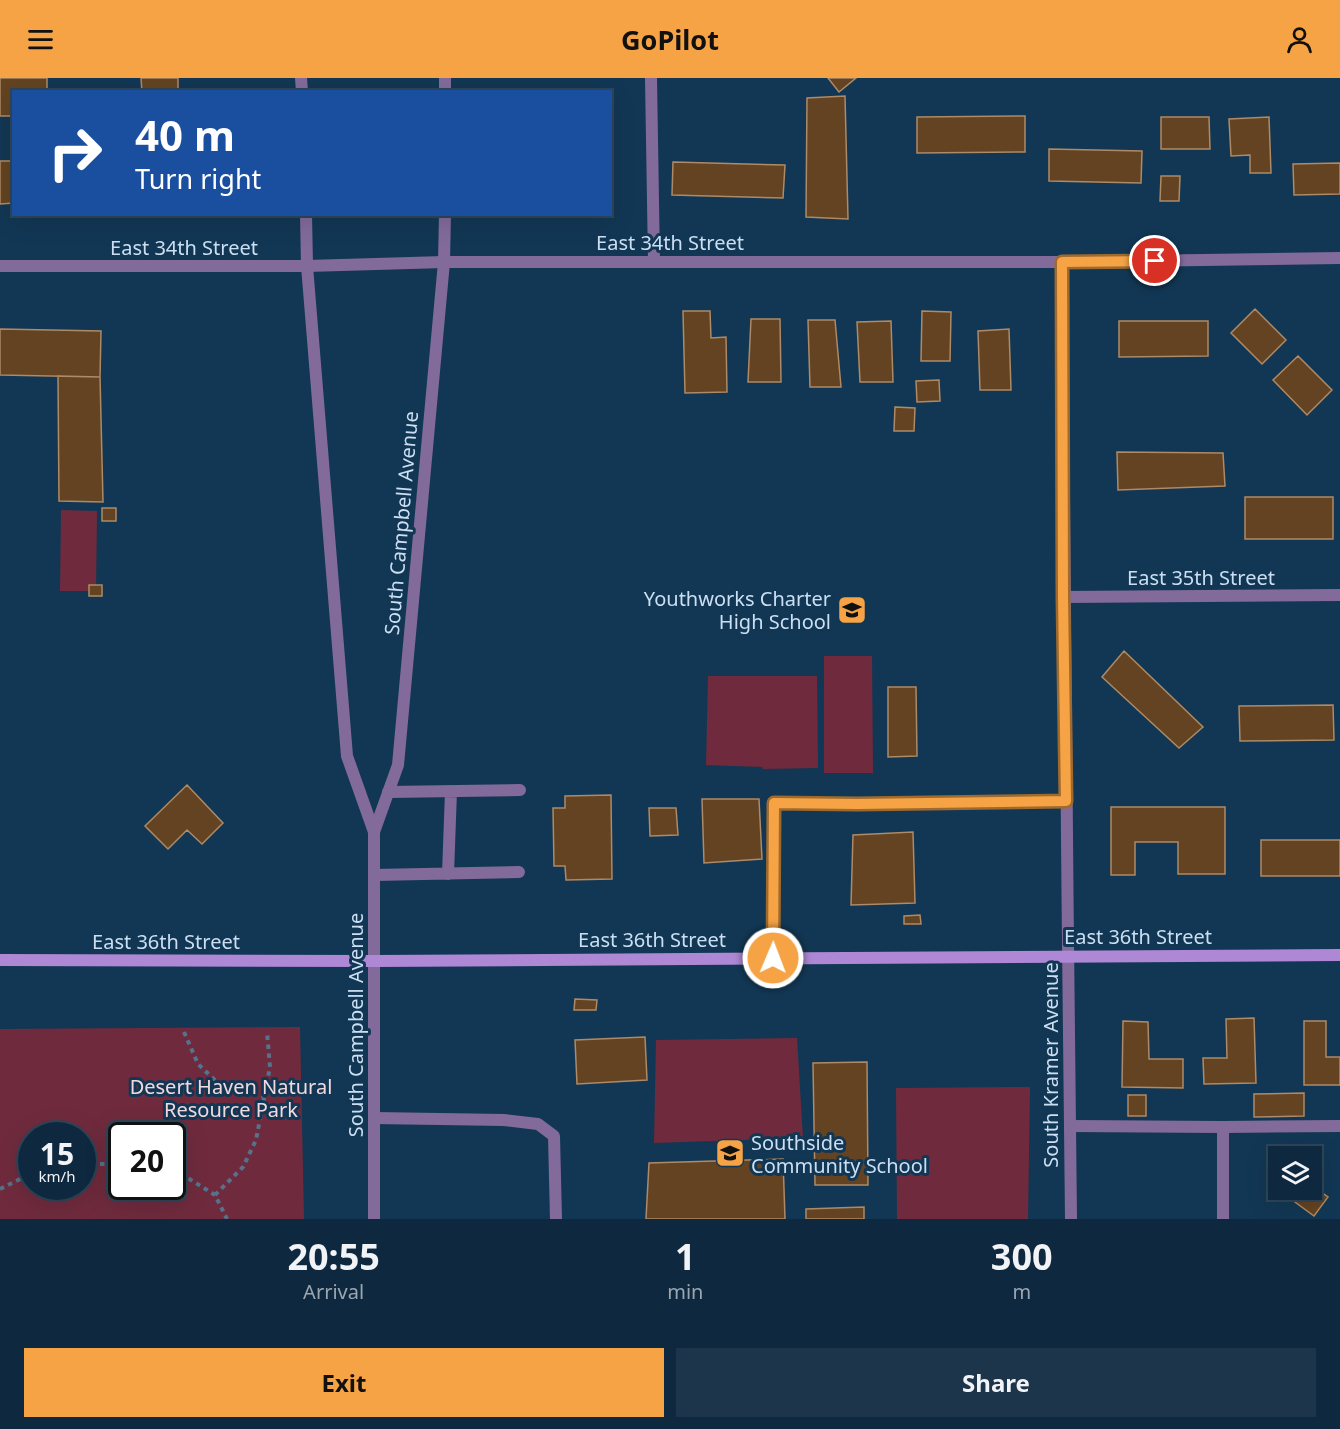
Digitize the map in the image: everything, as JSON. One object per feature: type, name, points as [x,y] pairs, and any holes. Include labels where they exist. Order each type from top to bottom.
[{"type":"main road","name":"East 36th Street","points":[[0,960],[374,961],[1340,955]]},
{"type":"street","points":[[651,78],[654,262]]},
{"type":"street","name":"South Campbell Avenue","points":[[306,216],[308,266],[347,756],[374,832]]},
{"type":"street","name":"South Campbell Avenue","points":[[374,1219],[374,832],[398,765],[444,262],[444,216]]},
{"type":"street","name":"East 34th Street","points":[[0,266],[308,266],[444,262],[1062,262],[1340,258]]},
{"type":"street","name":"South Kramer Avenue","points":[[1062,262],[1063,597],[1071,1219]]},
{"type":"street","name":"East 35th Street","points":[[1063,597],[1340,595]]},
{"type":"street","points":[[388,792],[520,789]]},
{"type":"street","points":[[448,873],[451,791]]},
{"type":"street","points":[[773,958],[774,803],[1066,801]]},
{"type":"street","points":[[374,875],[519,872]]},
{"type":"street","points":[[374,1118],[504,1120],[538,1124],[554,1136],[556,1219]]},
{"type":"street","points":[[1070,1126],[1340,1126]]},
{"type":"street","points":[[1222,1219],[1223,1127]]},
{"type":"path","points":[[184,1032],[198,1064],[220,1085],[264,1096]]},
{"type":"path","points":[[215,1195],[243,1167],[256,1140],[270,1066],[267,1032]]},
{"type":"path","points":[[186,1177],[215,1195],[227,1219]]},
{"type":"path","points":[[0,1188],[18,1180]]},
{"type":"green space","points":[[61,510],[97,511],[96,591],[60,591]]},
{"type":"green space","points":[[824,656],[872,656],[873,773],[824,773]]},
{"type":"green space","points":[[708,676],[817,676],[818,768],[763,769],[762,767],[706,765]]},
{"type":"green space","name":"Desert Haven Natural Resource Park","points":[[300,1027],[304,1219],[0,1219],[0,1029]]},
{"type":"green space","points":[[797,1038],[803,1138],[654,1143],[656,1040]]},
{"type":"green space","points":[[1030,1087],[1028,1219],[897,1219],[896,1088]]},
{"type":"building","points":[[0,78],[47,78],[47,90],[12,90],[12,116],[0,116]]},
{"type":"building","points":[[141,78],[178,78],[178,90],[142,90]]},
{"type":"building","points":[[828,78],[856,78],[839,92]]},
{"type":"building","points":[[845,96],[848,219],[806,217],[807,98]]},
{"type":"building","points":[[1025,116],[1025,152],[917,153],[917,117]]},
{"type":"building","points":[[1161,117],[1209,117],[1210,149],[1161,149]]},
{"type":"building","points":[[1269,117],[1271,173],[1250,173],[1250,155],[1231,156],[1229,119]]},
{"type":"building","points":[[1049,149],[1142,151],[1141,183],[1049,181]]},
{"type":"building","points":[[0,161],[12,161],[12,203],[0,204]]},
{"type":"building","points":[[673,162],[785,165],[783,198],[672,195]]},
{"type":"building","points":[[1340,163],[1340,194],[1294,195],[1293,164]]},
{"type":"building","points":[[1161,176],[1180,176],[1179,201],[1160,201]]},
{"type":"building","points":[[1255,309],[1286,340],[1262,364],[1231,333]]},
{"type":"building","points":[[683,311],[710,311],[711,338],[726,337],[727,392],[685,393]]},
{"type":"building","points":[[922,311],[951,312],[950,361],[921,361]]},
{"type":"building","points":[[751,319],[780,319],[781,382],[748,382]]},
{"type":"building","points":[[808,320],[835,320],[841,387],[810,387]]},
{"type":"building","points":[[891,321],[893,382],[860,382],[857,322]]},
{"type":"building","points":[[1119,321],[1208,321],[1208,356],[1119,357]]},
{"type":"building","points":[[0,329],[101,331],[100,377],[0,375]]},
{"type":"building","points":[[1009,329],[1011,390],[980,390],[978,331]]},
{"type":"building","points":[[1298,356],[1332,390],[1307,415],[1273,380]]},
{"type":"building","points":[[58,376],[100,377],[103,502],[59,501]]},
{"type":"building","points":[[939,380],[940,401],[917,402],[916,381]]},
{"type":"building","points":[[895,407],[915,408],[914,431],[894,431]]},
{"type":"building","points":[[1117,452],[1223,453],[1225,486],[1118,490]]},
{"type":"building","points":[[1245,497],[1333,497],[1333,539],[1245,539]]},
{"type":"building","points":[[102,508],[116,508],[116,521],[102,521]]},
{"type":"building","points":[[89,585],[102,585],[102,596],[89,596]]},
{"type":"building","points":[[1124,651],[1203,727],[1179,748],[1102,677]]},
{"type":"building","points":[[888,687],[916,687],[917,756],[888,757]]},
{"type":"building","points":[[1333,705],[1334,740],[1240,741],[1239,706]]},
{"type":"building","points":[[187,785],[223,823],[202,844],[187,830],[168,849],[145,826]]},
{"type":"building","points":[[611,795],[612,879],[566,880],[565,866],[554,866],[553,808],[565,808],[565,796]]},
{"type":"building","points":[[702,799],[759,799],[762,859],[704,863]]},
{"type":"building","points":[[1111,807],[1225,807],[1225,874],[1178,874],[1178,842],[1135,842],[1135,875],[1111,875]]},
{"type":"building","points":[[649,808],[676,808],[678,835],[650,836]]},
{"type":"building","points":[[913,832],[915,903],[851,905],[853,835]]},
{"type":"building","points":[[1261,840],[1340,840],[1340,876],[1261,876]]},
{"type":"building","points":[[920,915],[921,924],[904,924],[904,916]]},
{"type":"building","points":[[575,999],[597,1000],[596,1010],[574,1010]]},
{"type":"building","points":[[1254,1018],[1256,1083],[1204,1084],[1203,1058],[1227,1058],[1226,1019]]},
{"type":"building","points":[[1123,1021],[1148,1022],[1149,1059],[1183,1059],[1183,1088],[1122,1087]]},
{"type":"building","points":[[1304,1021],[1326,1021],[1326,1057],[1340,1057],[1340,1085],[1304,1085]]},
{"type":"building","points":[[645,1037],[647,1080],[577,1084],[575,1040]]},
{"type":"building","points":[[867,1062],[868,1185],[815,1185],[813,1063]]},
{"type":"building","points":[[1304,1093],[1304,1116],[1254,1117],[1254,1094]]},
{"type":"building","points":[[1128,1095],[1146,1095],[1146,1116],[1128,1116]]},
{"type":"building","points":[[783,1159],[785,1219],[646,1219],[649,1163]]},
{"type":"building","points":[[1322,1193],[1328,1197],[1314,1216],[1295,1202],[1296,1200],[1322,1200]]},
{"type":"building","points":[[864,1207],[864,1219],[806,1219],[806,1209]]},
{"type":"place","name":"Youthworks Charter High School","points":[[852,610]]},
{"type":"place","name":"Southside Community School","points":[[730,1153]]},
{"type":"route","points":[[773,958],[774,803],[1066,801],[1062,262],[1155,261]]}]
